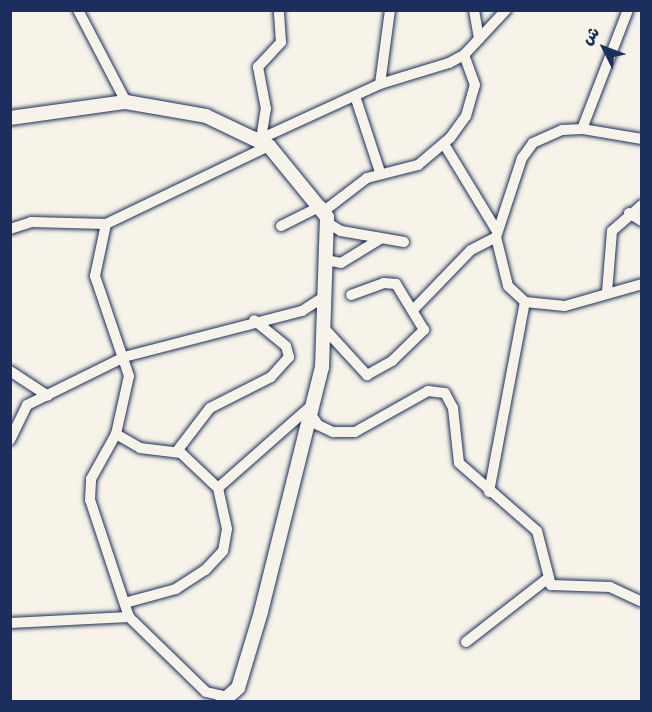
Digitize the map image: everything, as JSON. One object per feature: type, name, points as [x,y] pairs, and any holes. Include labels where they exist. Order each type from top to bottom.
[{"type":"street","points":[[78,10],[126,102]]},
{"type":"street","points":[[261,140],[266,109],[258,67],[281,42],[279,10]]},
{"type":"street","points":[[380,84],[390,10]]},
{"type":"street","points":[[474,10],[478,39]]},
{"type":"street","points":[[10,229],[31,222],[106,224],[261,140],[380,84],[464,55],[506,10]]},
{"type":"street","points":[[582,129],[628,10]]},
{"type":"street","points":[[281,226],[324,214],[380,172],[418,165],[444,144],[466,116],[475,85],[464,55]]},
{"type":"street","points":[[355,96],[380,172]]},
{"type":"street","points":[[10,118],[126,102],[206,116],[261,140],[340,231],[404,242]]},
{"type":"street","points":[[413,310],[471,250],[496,234],[533,142],[562,130],[582,129],[642,139]]},
{"type":"street","points":[[444,144],[496,234],[508,286],[525,302],[565,306],[607,292],[642,284]]},
{"type":"street","points":[[607,292],[612,231],[629,213],[642,205]]},
{"type":"street","points":[[629,213],[642,221]]},
{"type":"street","points":[[106,224],[95,276],[124,357],[127,393],[116,434],[91,479],[90,500],[98,535],[128,602],[129,617],[206,692],[233,697],[322,367],[322,298],[326,260],[324,214]]},
{"type":"street","points":[[326,260],[341,263],[380,239]]},
{"type":"street","points":[[322,326],[369,374],[424,330],[413,310],[390,282],[351,295]]},
{"type":"street","points":[[10,440],[23,411],[124,357],[254,320],[302,311],[322,298]]},
{"type":"street","points":[[489,492],[525,302]]},
{"type":"street","points":[[177,451],[210,408],[271,377],[289,357],[286,346],[254,320]]},
{"type":"street","points":[[10,371],[48,396]]},
{"type":"street","points":[[311,409],[318,425],[333,432],[355,432],[411,399],[440,391],[453,408],[459,463],[541,537],[547,579],[556,587],[610,587],[640,596]]},
{"type":"street","points":[[218,488],[311,409]]},
{"type":"street","points":[[116,434],[140,448],[177,451],[218,488],[227,529],[223,551],[176,589],[128,602]]},
{"type":"street","points":[[466,642],[547,579]]},
{"type":"street","points":[[10,623],[129,617]]}]
